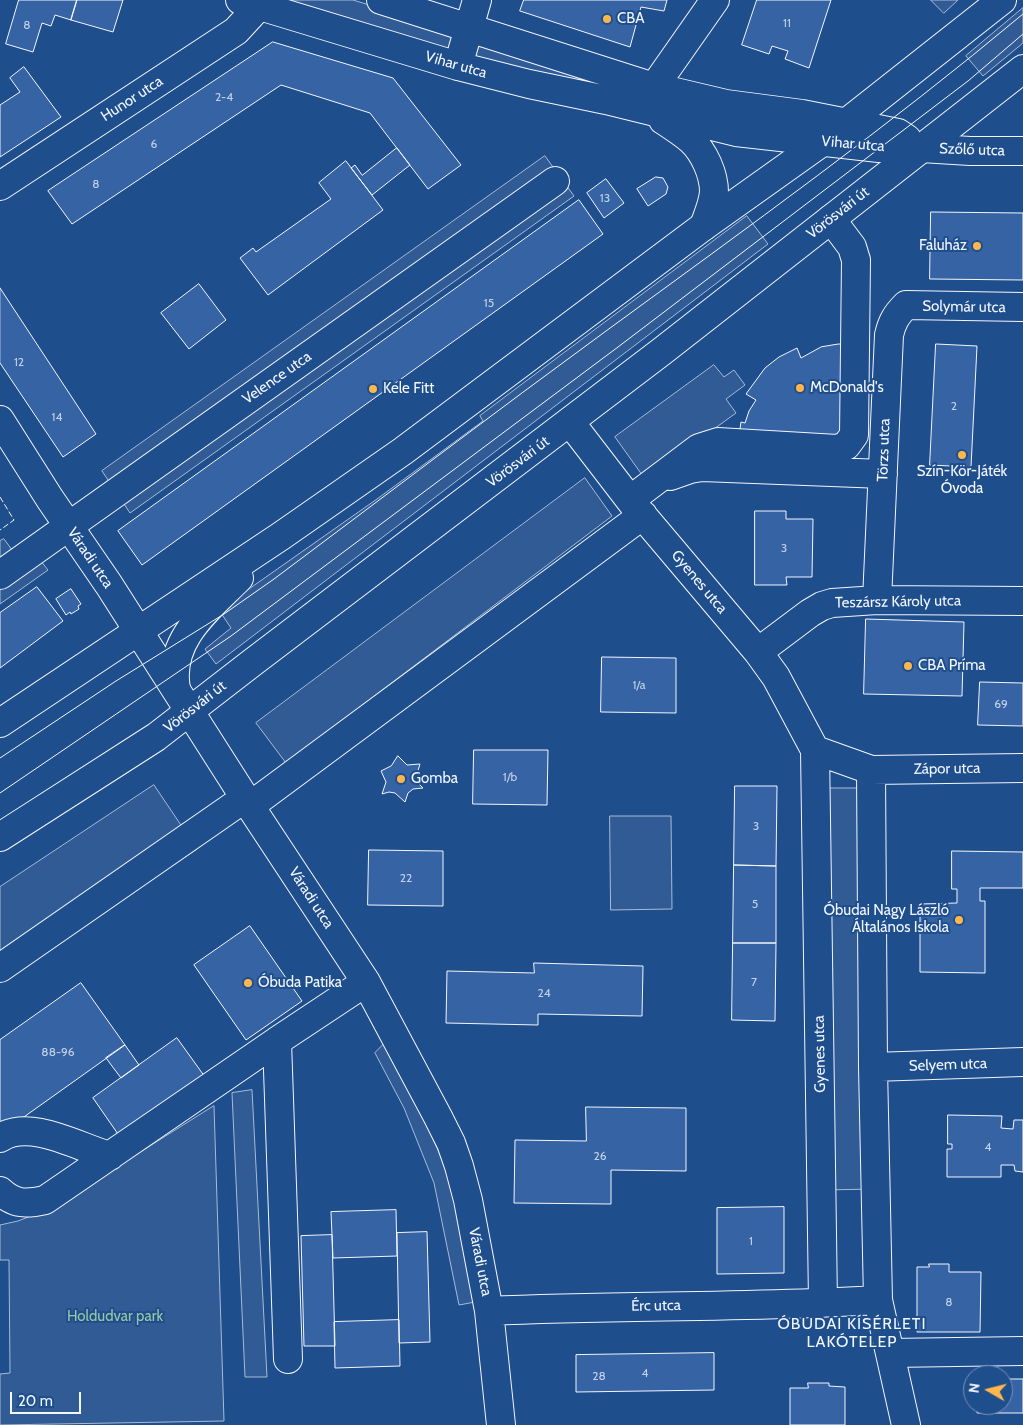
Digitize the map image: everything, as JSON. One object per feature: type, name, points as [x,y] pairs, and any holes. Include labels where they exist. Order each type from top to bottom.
[{"type":"street","name":"Vihar utca","points":[[381,0],[468,27],[736,132],[879,148],[921,148]]},
{"type":"street","points":[[458,66],[477,0]]},
{"type":"street","points":[[704,226],[714,192],[712,178],[704,156],[654,100],[715,0]]},
{"type":"street","points":[[0,723],[281,536],[403,451],[704,226],[822,142],[1002,0]]},
{"type":"street","name":"Vihar utca","points":[[253,2],[458,66],[529,84],[606,100],[654,100],[726,104],[802,114],[898,133],[921,148]]},
{"type":"street","name":"Hunor utca","points":[[0,186],[236,31],[253,2]]},
{"type":"street","name":"Vörösvári út","points":[[0,837],[156,738],[253,662],[570,422],[1023,69]]},
{"type":"street","name":"Szőlő utca","points":[[921,148],[970,152],[1023,151]]},
{"type":"street","name":"Velence utca","points":[[0,575],[555,181]]},
{"type":"street","points":[[635,506],[699,448],[718,442],[837,449],[846,446],[854,435],[856,260],[852,248],[831,219]]},
{"type":"street","name":"Solymár utca","points":[[906,305],[1023,308]]},
{"type":"street","name":"Törzs utca","points":[[877,600],[889,336],[893,321],[906,305]]},
{"type":"street","name":"Váradi utca","points":[[0,420],[366,982],[451,1143],[468,1200],[489,1311],[501,1425]]},
{"type":"street","name":"Gyenes utca","points":[[570,422],[635,506],[758,652],[776,678],[815,750],[823,1303]]},
{"type":"street","points":[[0,968],[197,832],[248,802],[635,506],[669,476],[702,467],[883,474]]},
{"type":"street","points":[[176,689],[174,674],[176,661],[190,630],[202,614],[281,536]]},
{"type":"street","name":"Teszársz Károly utca","points":[[758,652],[822,606],[847,601],[1023,601]]},
{"type":"street","points":[[815,750],[871,770],[873,1067],[878,1300],[906,1425]]},
{"type":"street","name":"Zápor utca","points":[[871,770],[1023,768]]},
{"type":"street","points":[[0,1191],[14,1201],[27,1204],[45,1200],[366,982]]},
{"type":"street","points":[[277,1041],[288,1359]]},
{"type":"street","name":"Selyem utca","points":[[873,1067],[1023,1062]]},
{"type":"street","points":[[0,1138],[6,1134],[22,1132],[40,1133],[110,1156]]},
{"type":"street","points":[[823,1303],[878,1300]]},
{"type":"street","name":"Érc utca","points":[[489,1311],[823,1303]]},
{"type":"street","points":[[890,1353],[1023,1352]]},
{"type":"shaded area","points":[[261,0],[353,0],[516,50],[668,109]]},
{"type":"shaded area","points":[[931,0],[958,0],[944,13]]},
{"type":"shaded area","points":[[1023,8],[1023,43],[983,76],[966,56]]},
{"type":"shaded area","points":[[545,156],[574,196],[130,513],[102,471]]},
{"type":"shaded area","points":[[747,216],[768,244],[216,664],[205,649],[231,628],[219,610],[377,499],[483,421],[480,416]]},
{"type":"shaded area","points":[[714,365],[724,377],[734,370],[745,385],[726,399],[736,413],[645,479],[615,437]]},
{"type":"shaded area","points":[[585,478],[612,516],[286,763],[256,723]]},
{"type":"shaded area","points":[[4,539],[15,554],[28,545],[48,570],[0,604],[0,541]]},
{"type":"shaded area","points":[[154,785],[197,849],[0,979],[0,887]]},
{"type":"shaded area","points":[[816,788],[871,788],[876,1189],[822,1190]]},
{"type":"shaded area","points":[[610,816],[671,816],[672,909],[611,910]]},
{"type":"shaded area","points":[[386,1042],[415,1098],[450,1177],[475,1302],[459,1305],[434,1183],[404,1108],[375,1053]]},
{"type":"shaded area","points":[[252,1090],[267,1377],[245,1377],[232,1093]]},
{"type":"shaded area","name":"Holdudvar park","points":[[214,1106],[224,1421],[0,1425],[0,1374],[10,1373],[9,1260],[0,1260],[0,1225],[18,1221],[51,1208]]},
{"type":"building","points":[[19,0],[77,0],[71,20],[55,15],[51,26],[42,23],[33,52],[6,44]]},
{"type":"building","points":[[77,0],[123,0],[113,32],[71,20]]},
{"type":"building","points":[[524,0],[667,0],[664,11],[641,7],[630,47],[520,11]]},
{"type":"building","points":[[757,0],[831,0],[809,68],[785,59],[788,51],[772,46],[769,54],[742,45]]},
{"type":"building","points":[[273,42],[393,78],[461,165],[428,189],[370,113],[281,85],[72,224],[48,191]]},
{"type":"building","points":[[24,67],[61,117],[0,157],[0,105],[20,92],[10,78]]},
{"type":"building","points":[[397,148],[410,165],[372,195],[351,168],[355,165],[362,175]]},
{"type":"building","points":[[346,161],[383,210],[268,295],[240,258],[253,248],[256,252],[331,199],[319,183]]},
{"type":"building","points":[[656,177],[663,178],[668,187],[666,194],[648,206],[637,189]]},
{"type":"building","points":[[606,179],[624,203],[604,218],[587,193]]},
{"type":"building","points":[[579,200],[603,234],[142,565],[118,531]]},
{"type":"building","name":"Faluház","points":[[931,212],[1023,213],[1023,280],[930,279]]},
{"type":"building","points":[[199,284],[226,320],[189,349],[161,313]]},
{"type":"building","points":[[0,288],[96,434],[63,457],[0,363]]},
{"type":"building","name":"McDonald's","points":[[839,344],[852,345],[844,441],[739,436],[741,422],[745,423],[749,411],[756,400],[746,394],[765,368],[779,357],[797,348],[801,358],[821,347]]},
{"type":"building","points":[[936,344],[977,346],[971,467],[930,465]]},
{"type":"building","points":[[755,511],[786,511],[786,519],[813,519],[812,577],[786,577],[787,585],[755,585]]},
{"type":"building","points":[[37,587],[63,621],[0,668],[0,613]]},
{"type":"building","points":[[71,589],[81,604],[78,606],[79,609],[66,615],[56,599]]},
{"type":"building","points":[[866,619],[964,622],[962,696],[864,694]]},
{"type":"building","points":[[602,657],[676,658],[676,713],[601,712]]},
{"type":"building","points":[[980,682],[1023,683],[1023,726],[978,725]]},
{"type":"building","points":[[474,750],[548,750],[547,805],[473,804]]},
{"type":"building","name":"Gomba","points":[[398,756],[407,765],[420,764],[416,777],[418,783],[423,788],[413,789],[408,793],[405,802],[395,793],[382,794],[386,782],[381,771],[391,766]]},
{"type":"building","points":[[735,786],[777,786],[776,866],[734,865]]},
{"type":"building","points":[[369,850],[443,851],[443,906],[368,905]]},
{"type":"building","points":[[952,851],[1023,852],[1023,888],[980,888],[980,901],[985,901],[985,973],[920,972],[920,904],[957,903],[957,889],[952,889]]},
{"type":"building","points":[[734,865],[776,866],[776,943],[733,943]]},
{"type":"building","name":"Óbuda Patika","points":[[250,926],[302,1001],[246,1040],[194,965]]},
{"type":"building","points":[[733,943],[776,943],[775,1021],[732,1020]]},
{"type":"building","points":[[534,963],[643,966],[642,1016],[538,1014],[538,1025],[446,1023],[447,971],[534,973]]},
{"type":"building","points":[[81,983],[125,1045],[0,1134],[0,1040]]},
{"type":"building","points":[[177,1038],[205,1077],[120,1137],[93,1098]]},
{"type":"building","points":[[125,1045],[139,1065],[121,1078],[106,1058]]},
{"type":"building","points":[[586,1107],[686,1108],[686,1171],[611,1170],[611,1204],[514,1203],[515,1140],[586,1141]]},
{"type":"building","points":[[948,1115],[1002,1116],[1001,1128],[1013,1129],[1014,1120],[1023,1120],[1023,1172],[1015,1171],[1014,1165],[1001,1165],[1001,1177],[947,1177],[947,1149],[952,1149],[952,1144],[948,1144]]},
{"type":"building","points":[[784,1207],[784,1273],[717,1274],[717,1208]]},
{"type":"building","points":[[396,1210],[397,1256],[333,1258],[331,1212]]},
{"type":"building","points":[[427,1232],[430,1342],[399,1343],[397,1233]]},
{"type":"building","points":[[332,1235],[335,1346],[304,1346],[301,1236]]},
{"type":"building","points":[[929,1264],[949,1264],[949,1272],[981,1272],[980,1332],[917,1332],[917,1267],[929,1267]]},
{"type":"building","points":[[399,1320],[400,1366],[335,1368],[334,1322]]},
{"type":"building","points":[[714,1353],[714,1390],[576,1392],[576,1355]]},
{"type":"building","points":[[1013,1379],[1023,1379],[1023,1413],[1013,1413]]},
{"type":"building","points":[[808,1383],[829,1383],[829,1386],[845,1387],[845,1425],[790,1425],[790,1388],[808,1388]]},
{"type":"tram line","points":[[0,758],[116,681],[224,614],[274,579],[523,392],[817,176],[1023,14]]},
{"type":"tram line","points":[[0,793],[231,636],[618,347],[968,81],[1023,34]]},
{"type":"fence","points":[[0,497],[14,520],[0,530]]},
{"type":"place","name":"CBA","points":[[607,19]]},
{"type":"place","name":"Faluház","points":[[977,246]]},
{"type":"place","name":"McDonald's","points":[[800,388]]},
{"type":"place","name":"Kele Fitt","points":[[373,389]]},
{"type":"place","name":"Szín-Kör-Játék Óvoda","points":[[962,455]]},
{"type":"place","name":"CBA Príma","points":[[908,666]]},
{"type":"place","name":"Gomba","points":[[401,779]]},
{"type":"place","name":"Óbudai Nagy László Általános Iskola","points":[[959,920]]},
{"type":"place","name":"Óbuda Patika","points":[[248,983]]},
{"type":"district","name":"ÓBUDAI KÍSÉRLETI LAKÓTELEP","points":[[852,1333]]}]
